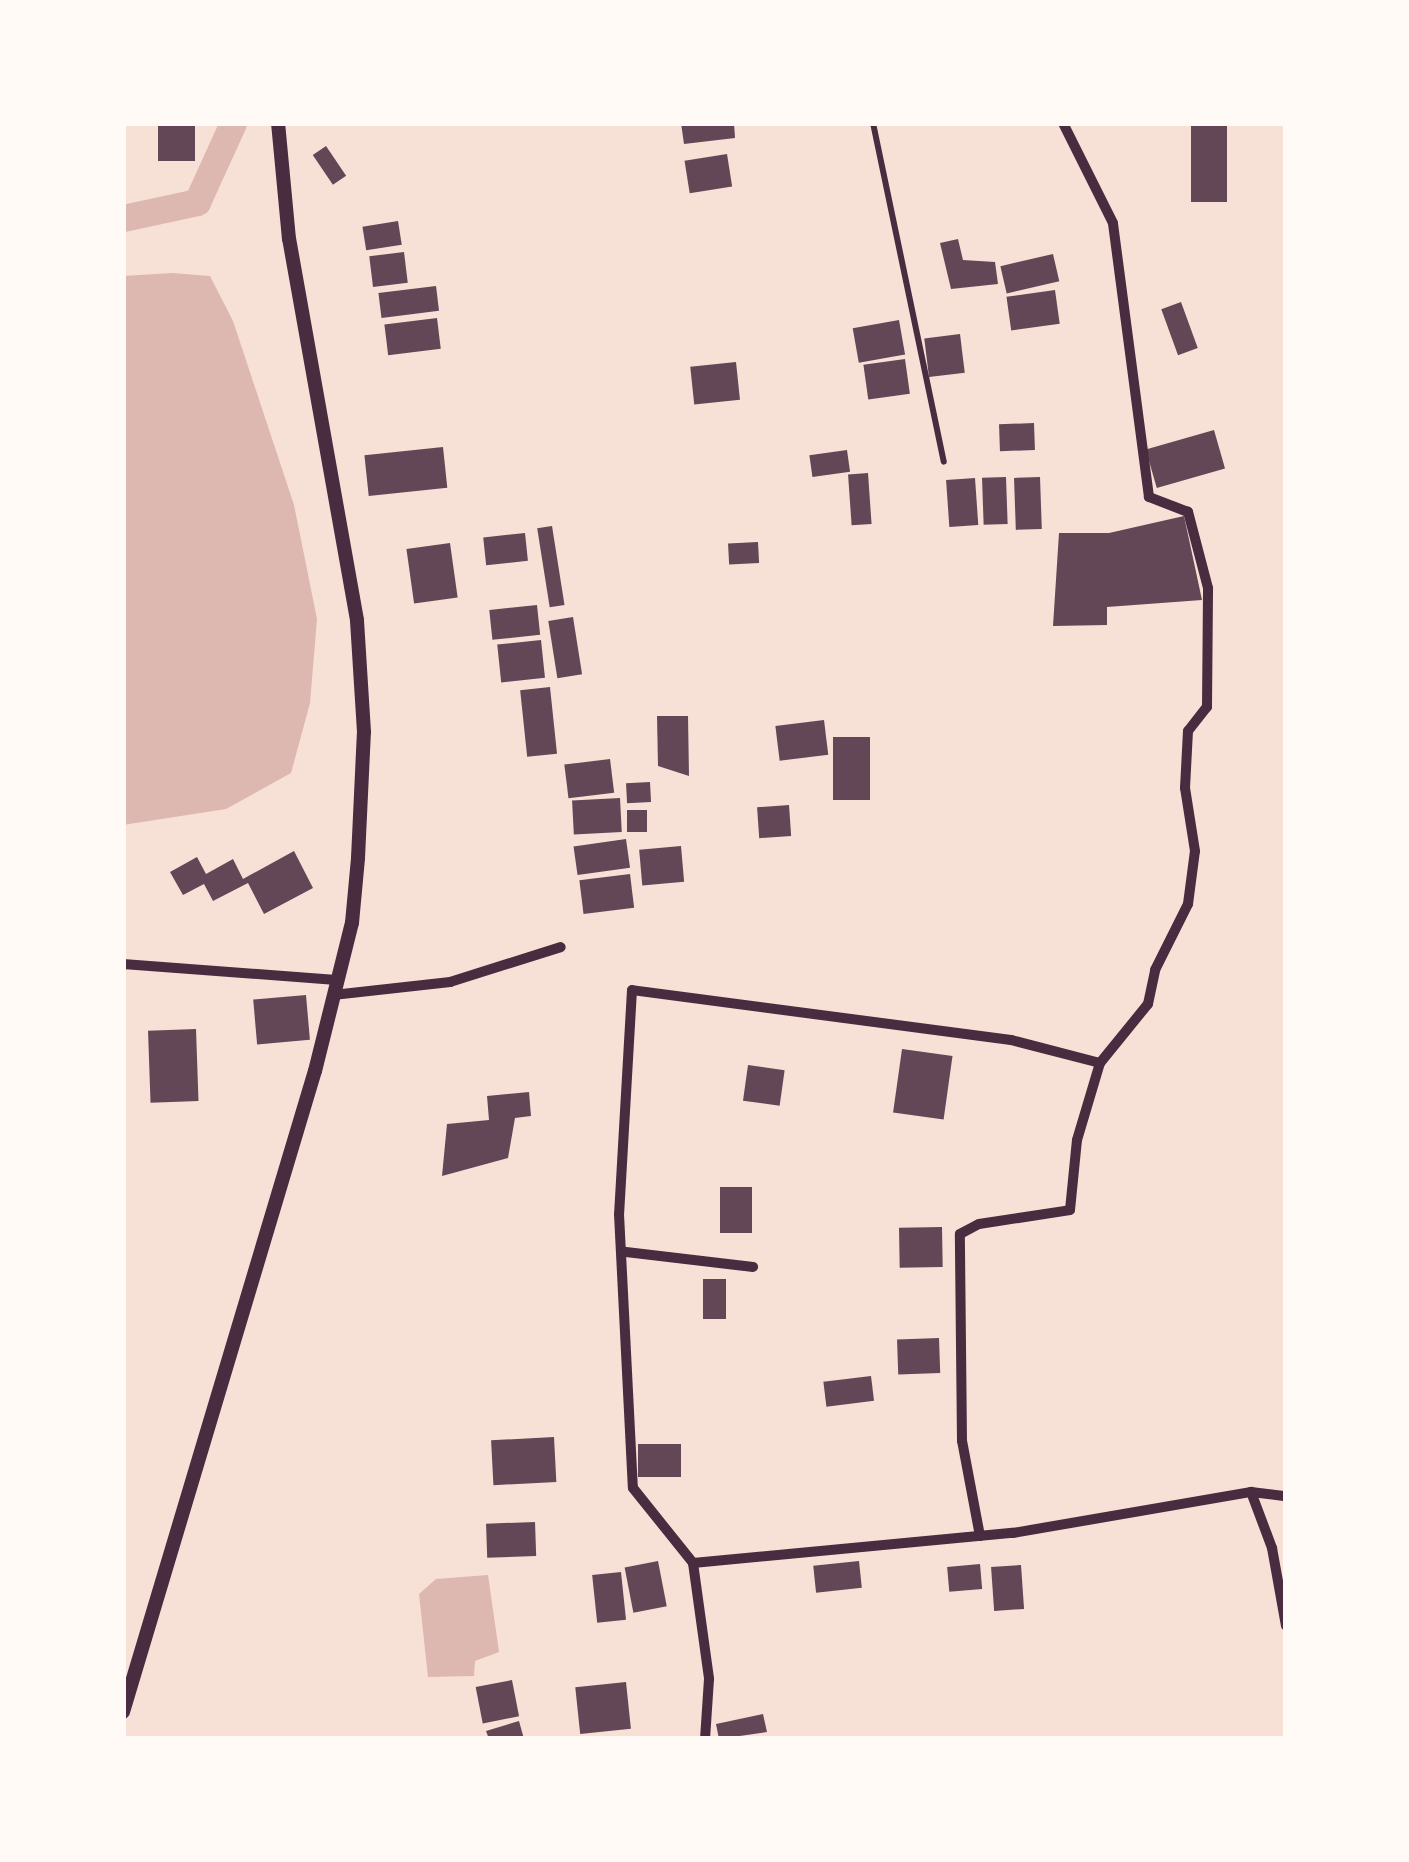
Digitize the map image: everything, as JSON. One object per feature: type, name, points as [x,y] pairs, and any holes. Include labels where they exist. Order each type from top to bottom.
[{"type":"street","points":[[123,1712],[334,987],[358,858],[362,687],[283,184],[278,123]]},
{"type":"street","points":[[980,1536],[962,1442],[960,1234],[979,1224],[1070,1210],[1076,1141],[1100,1063],[1148,1004],[1155,970],[1188,904],[1196,851],[1185,788],[1188,731],[1207,707],[1208,588],[1188,512],[1149,497],[1113,223],[1063,123]]},
{"type":"street","points":[[123,964],[334,987],[450,982],[560,947]]},
{"type":"street","points":[[705,1739],[709,1679],[693,1563],[633,1488],[626,1252],[619,1214],[632,990],[1011,1040],[1100,1063]]},
{"type":"street","points":[[626,1252],[753,1267]]},
{"type":"street","points":[[693,1563],[980,1536],[1251,1492],[1286,1496]]},
{"type":"street","points":[[1251,1492],[1272,1548],[1286,1626]]},
{"type":"lane","points":[[873,123],[944,462]]},
{"type":"shaded area","points":[[123,276],[210,276],[233,321],[294,505],[317,619],[310,703],[291,773],[226,809],[123,825]]},
{"type":"shaded area","points":[[488,1575],[499,1652],[475,1661],[474,1676],[428,1677],[419,1594],[436,1579]]},
{"type":"building","points":[[158,123],[195,123],[195,161],[158,161]]},
{"type":"building","points":[[681,123],[734,123],[735,138],[684,144]]},
{"type":"building","points":[[1191,126],[1227,126],[1227,202],[1191,202]]},
{"type":"building","points":[[326,146],[346,176],[333,185],[313,155]]},
{"type":"building","points":[[727,154],[732,187],[690,193],[685,161]]},
{"type":"building","points":[[398,221],[402,245],[366,250],[362,227]]},
{"type":"building","points":[[958,239],[963,260],[995,262],[998,284],[951,289],[940,243]]},
{"type":"building","points":[[404,252],[408,283],[373,287],[369,256]]},
{"type":"building","points":[[1053,254],[1059,281],[1007,293],[1000,266]]},
{"type":"building","points":[[436,286],[439,311],[381,318],[378,293]]},
{"type":"building","points":[[1055,290],[1060,324],[1011,330],[1006,297]]},
{"type":"building","points":[[1181,302],[1198,348],[1178,355],[1161,309]]},
{"type":"building","points":[[437,318],[441,349],[388,355],[384,324]]},
{"type":"building","points":[[899,320],[905,354],[859,363],[853,328]]},
{"type":"building","points":[[960,334],[965,373],[929,377],[924,338]]},
{"type":"building","points":[[905,359],[910,394],[868,400],[863,365]]},
{"type":"building","points":[[736,362],[740,400],[694,405],[690,367]]},
{"type":"building","points":[[1034,423],[1035,450],[1000,451],[999,424]]},
{"type":"building","points":[[1214,430],[1225,468],[1157,488],[1146,450]]},
{"type":"building","points":[[443,447],[447,488],[369,496],[364,455]]},
{"type":"building","points":[[847,450],[850,472],[812,477],[809,455]]},
{"type":"building","points":[[868,473],[872,524],[852,525],[848,474]]},
{"type":"building","points":[[1006,477],[1008,524],[984,525],[982,478]]},
{"type":"building","points":[[1040,477],[1042,529],[1016,530],[1014,478]]},
{"type":"building","points":[[975,478],[978,525],[949,527],[946,480]]},
{"type":"building","points":[[1184,516],[1202,600],[1107,607],[1107,625],[1053,626],[1059,533],[1109,533]]},
{"type":"building","points":[[552,526],[565,605],[550,607],[537,528]]},
{"type":"building","points":[[525,533],[528,561],[486,565],[483,537]]},
{"type":"building","points":[[758,542],[759,563],[729,565],[728,544]]},
{"type":"building","points":[[450,543],[458,597],[414,604],[406,549]]},
{"type":"building","points":[[537,605],[540,635],[492,640],[489,610]]},
{"type":"building","points":[[573,617],[582,674],[557,678],[548,621]]},
{"type":"building","points":[[541,640],[545,678],[501,682],[497,645]]},
{"type":"building","points":[[550,687],[557,754],[527,757],[520,690]]},
{"type":"building","points":[[657,716],[688,716],[689,776],[658,766]]},
{"type":"building","points":[[824,720],[828,755],[780,761],[775,726]]},
{"type":"building","points":[[833,737],[870,737],[870,800],[833,800]]},
{"type":"building","points":[[610,759],[614,793],[568,798],[564,765]]},
{"type":"building","points":[[650,782],[651,802],[627,803],[626,783]]},
{"type":"building","points":[[620,798],[622,832],[574,834],[572,801]]},
{"type":"building","points":[[789,805],[791,836],[759,838],[757,807]]},
{"type":"building","points":[[627,810],[647,810],[647,832],[627,832]]},
{"type":"building","points":[[626,839],[630,868],[578,875],[574,846]]},
{"type":"building","points":[[681,846],[684,882],[642,886],[639,850]]},
{"type":"building","points":[[294,851],[313,888],[264,914],[248,883],[213,901],[204,884],[183,895],[170,872],[197,857],[206,874],[233,859],[243,879]]},
{"type":"building","points":[[630,874],[634,908],[584,914],[579,880]]},
{"type":"building","points":[[306,995],[310,1040],[257,1044],[253,1000]]},
{"type":"building","points":[[196,1029],[199,1101],[151,1103],[148,1031]]},
{"type":"building","points":[[902,1049],[953,1056],[944,1119],[893,1112]]},
{"type":"building","points":[[748,1065],[785,1070],[780,1106],[743,1101]]},
{"type":"building","points":[[529,1092],[531,1116],[515,1118],[508,1158],[442,1176],[447,1124],[489,1120],[487,1096]]},
{"type":"building","points":[[720,1187],[752,1187],[752,1233],[720,1233]]},
{"type":"building","points":[[942,1227],[943,1267],[900,1268],[899,1228]]},
{"type":"building","points":[[703,1279],[726,1279],[726,1319],[703,1319]]},
{"type":"building","points":[[939,1338],[940,1373],[898,1374],[897,1339]]},
{"type":"building","points":[[871,1376],[874,1401],[826,1407],[823,1382]]},
{"type":"building","points":[[554,1437],[556,1482],[493,1485],[491,1440]]},
{"type":"building","points":[[638,1444],[681,1444],[681,1477],[638,1477]]},
{"type":"building","points":[[535,1522],[536,1556],[487,1558],[486,1524]]},
{"type":"building","points":[[658,1561],[667,1606],[633,1613],[625,1567]]},
{"type":"building","points":[[859,1561],[862,1588],[816,1593],[813,1566]]},
{"type":"building","points":[[980,1564],[982,1589],[949,1592],[947,1567]]},
{"type":"building","points":[[1021,1565],[1024,1609],[994,1611],[991,1567]]},
{"type":"building","points":[[621,1572],[626,1620],[597,1623],[592,1575]]},
{"type":"building","points":[[512,1680],[519,1716],[483,1723],[476,1687]]},
{"type":"building","points":[[626,1682],[631,1729],[580,1734],[575,1687]]},
{"type":"building","points":[[763,1714],[767,1732],[719,1739],[716,1724]]},
{"type":"building","points":[[519,1721],[524,1739],[489,1739],[486,1731]]},
{"type":"waterway","points":[[123,218],[197,202],[233,123]]}]
